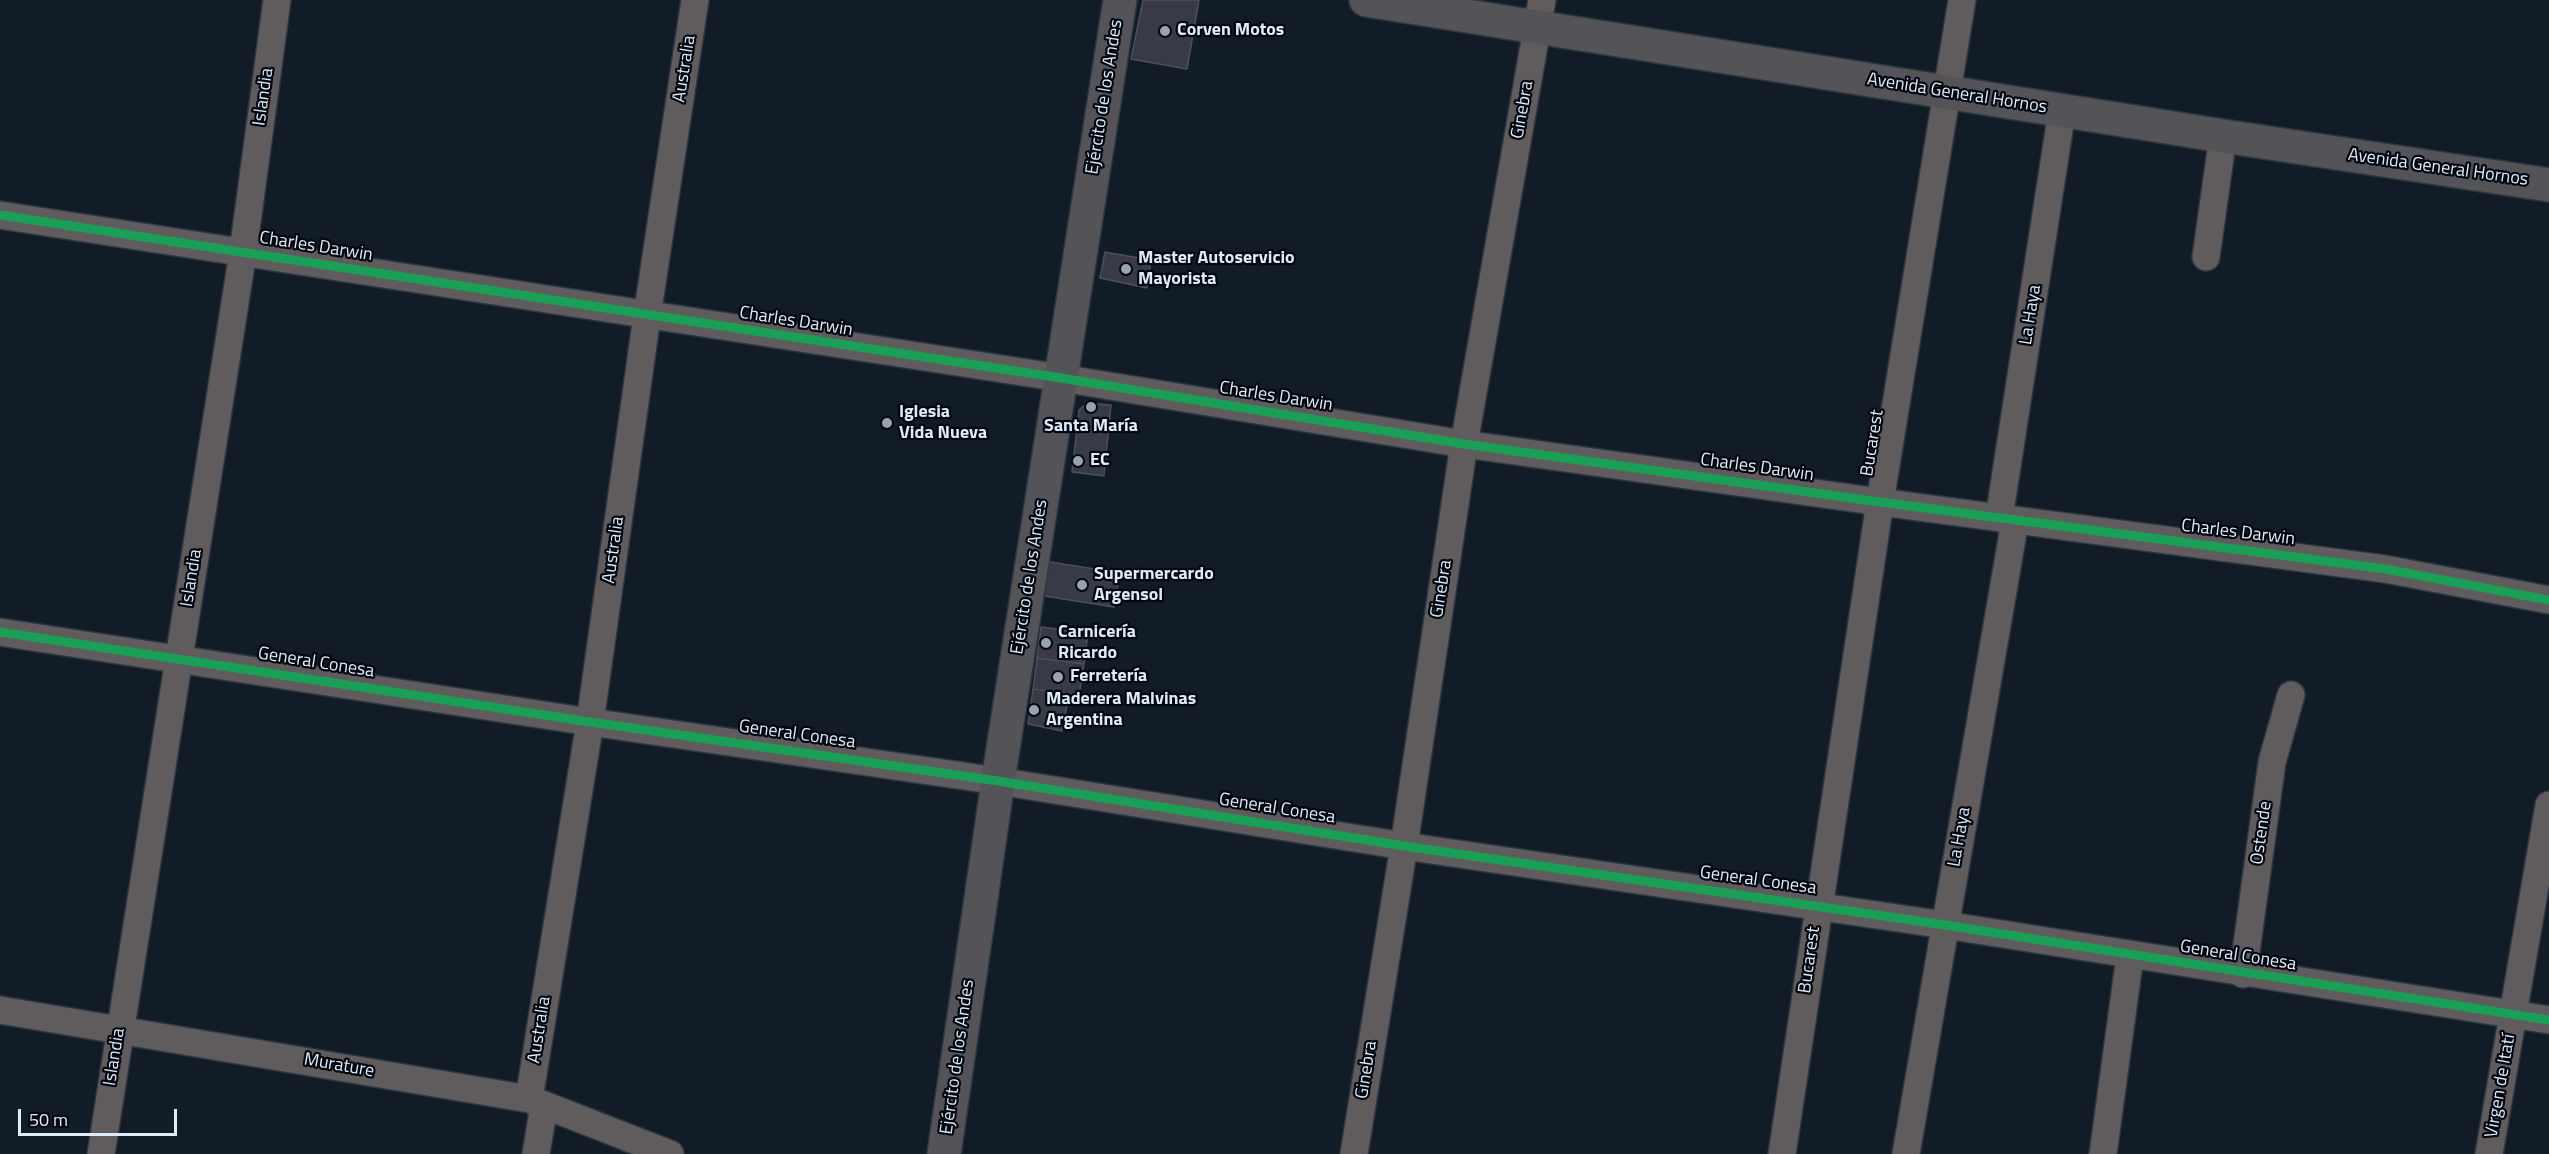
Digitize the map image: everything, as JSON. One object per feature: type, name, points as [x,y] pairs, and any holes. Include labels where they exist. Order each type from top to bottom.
[{"type":"main road","name":"Ejército de los Andes","points":[[944,1154],[998,781],[1120,0]]},
{"type":"main road","name":"Avenida General Hornos","points":[[1366,0],[1540,13],[1948,92],[2549,185]]},
{"type":"street","name":"Islandia","points":[[101,1154],[243,252],[277,0]]},
{"type":"street","name":"Australia","points":[[536,1154],[536,1102],[647,316],[695,0]]},
{"type":"street","name":"Bucarest","points":[[1782,1154],[1817,907],[1880,502],[1962,0]]},
{"type":"street","name":"Ginebra","points":[[1354,1154],[1404,846],[1464,444],[1540,13]]},
{"type":"street","name":"La Haya","points":[[1906,1154],[1945,925],[2007,519],[2062,111]]},
{"type":"street","points":[[2206,257],[2223,136]]},
{"type":"street","name":"Charles Darwin","points":[[0,215],[1061,378],[1464,444],[2385,569],[2549,600]]},
{"type":"street","name":"General Conesa","points":[[0,632],[590,722],[998,781],[1404,846],[1945,925],[2243,974],[2549,1020]]},
{"type":"street","name":"Ostende","points":[[2243,974],[2272,762],[2291,695]]},
{"type":"street","name":"Virgen de Itatí","points":[[2489,1154],[2549,805]]},
{"type":"street","points":[[2103,1154],[2130,956]]},
{"type":"street","name":"Murature","points":[[0,1010],[536,1102],[670,1154]]},
{"type":"building","name":"Corven Motos","points":[[1143,0],[1199,0],[1187,69],[1131,59]]},
{"type":"building","name":"Master Autoservicio Mayorista","points":[[1105,252],[1151,260],[1147,288],[1100,278]]},
{"type":"building","points":[[1087,403],[1111,405],[1104,476],[1072,472],[1079,410]]},
{"type":"building","name":"Supermercardo Argensol","points":[[1050,562],[1120,573],[1114,607],[1044,596]]},
{"type":"building","points":[[1041,627],[1088,633],[1084,664],[1037,658]]},
{"type":"building","name":"Ferretería","points":[[1037,658],[1084,664],[1079,695],[1033,689]]},
{"type":"building","points":[[1033,689],[1069,694],[1062,731],[1028,724]]},
{"type":"cycle path","points":[[0,215],[1061,378],[1464,444],[2385,569],[2549,600]]},
{"type":"cycle path","points":[[0,632],[590,722],[998,781],[1404,846],[1945,925],[2549,1020]]},
{"type":"place","name":"Corven Motos","points":[[1165,31]]},
{"type":"place","name":"Master Autoservicio Mayorista","points":[[1126,269]]},
{"type":"place","name":"Santa María","points":[[1091,407]]},
{"type":"place","name":"Iglesia Vida Nueva","points":[[887,423]]},
{"type":"place","name":"EC","points":[[1078,461]]},
{"type":"place","name":"Supermercardo Argensol","points":[[1082,585]]},
{"type":"place","name":"Carnicería Ricardo","points":[[1046,643]]},
{"type":"place","name":"Ferretería","points":[[1058,677]]},
{"type":"place","name":"Maderera Malvinas Argentina","points":[[1034,710]]}]
